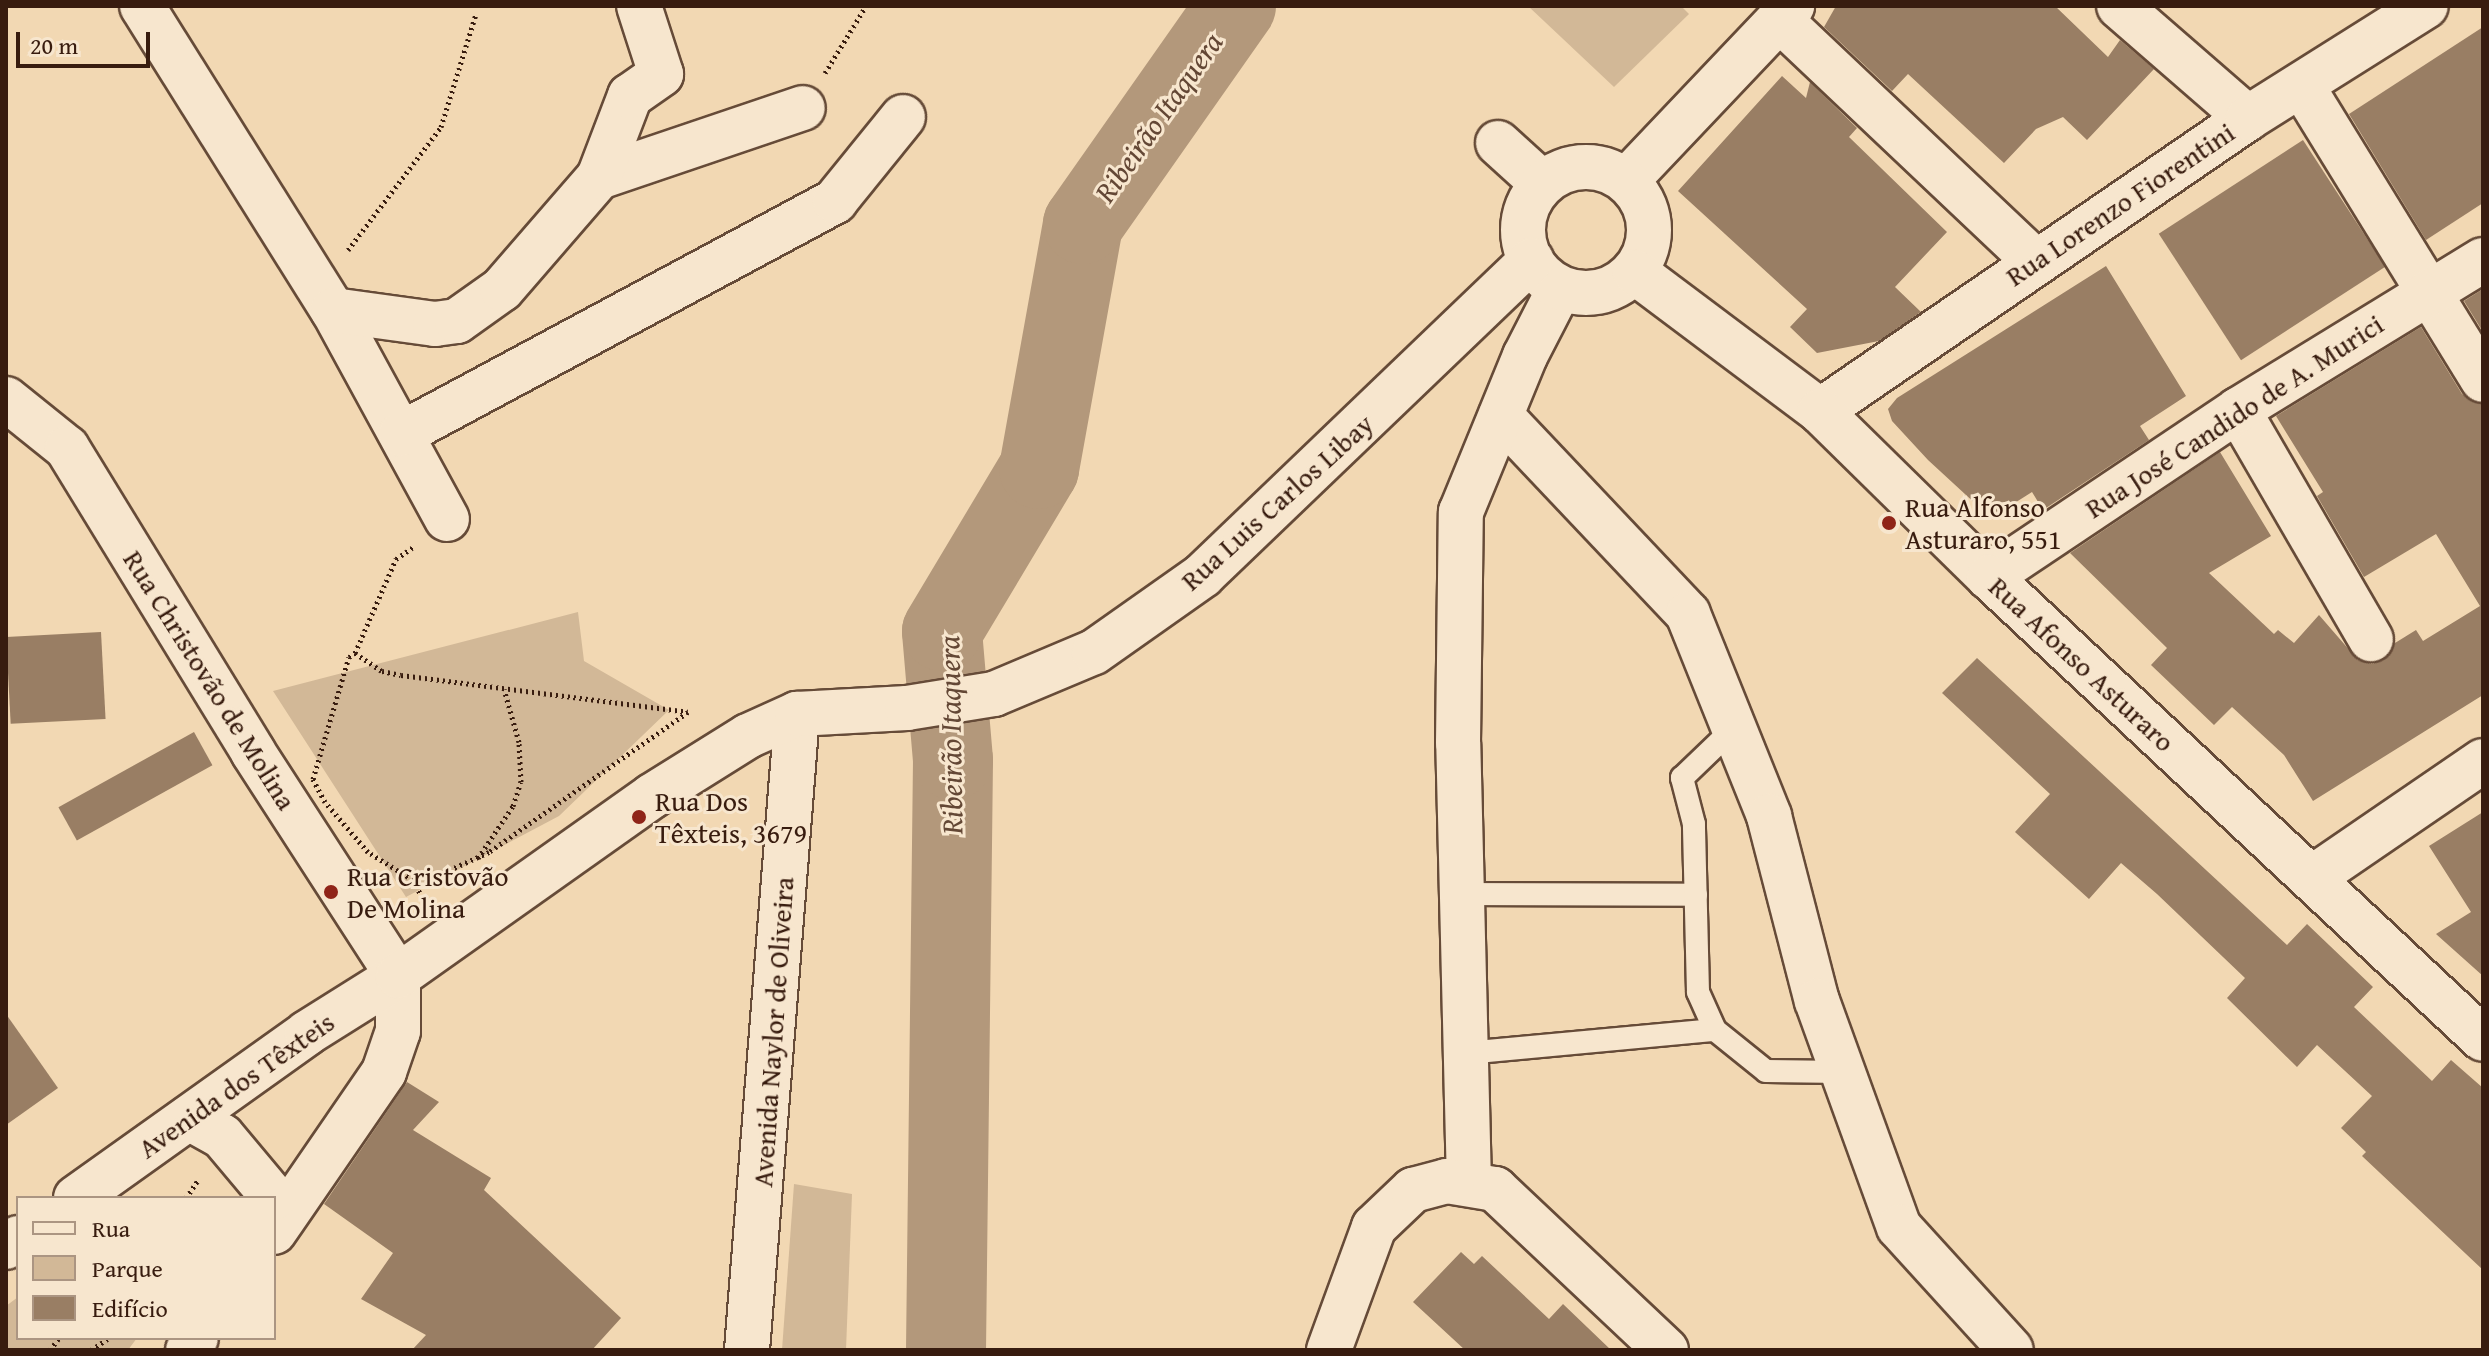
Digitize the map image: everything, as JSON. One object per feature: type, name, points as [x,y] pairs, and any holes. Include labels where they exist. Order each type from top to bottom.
[{"type":"street","points":[[142,6],[326,300],[447,519]]},
{"type":"street","points":[[326,300],[435,324],[457,321],[502,289],[599,177],[630,96],[661,74],[639,6]]},
{"type":"street","points":[[2119,6],[2248,118]]},
{"type":"street","name":"Rua Lorenzo Fiorentini","points":[[1820,411],[2248,118],[2426,6]]},
{"type":"street","points":[[1627,180],[1786,13],[2035,261]]},
{"type":"street","points":[[2302,86],[2483,380]]},
{"type":"street","points":[[599,177],[803,108]]},
{"type":"street","points":[[401,434],[835,201],[903,117]]},
{"type":"street","points":[[1498,143],[1542,183]]},
{"type":"street","points":[[1469,1184],[1462,894],[1461,512],[1501,416],[1545,274],[1523,220],[1542,183],[1583,166],[1607,169],[1627,180],[1648,214],[1645,254],[1635,272],[1601,292],[1545,274]]},
{"type":"street","name":"Rua José Candido de A. Murici","points":[[1989,577],[2238,410],[2483,260]]},
{"type":"street","name":"Rua Afonso Asturaro","points":[[1635,272],[1820,411],[1989,577],[2483,1039]]},
{"type":"street","name":"Rua Luis Carlos Libay","points":[[398,976],[652,796],[748,736],[797,714],[907,708],[994,694],[1094,652],[1203,575],[1545,274]]},
{"type":"street","name":"Rua Christovão de Molina","points":[[6,399],[67,448],[253,752],[398,976]]},
{"type":"street","points":[[2238,410],[2371,639]]},
{"type":"street","points":[[1501,416],[1688,614],[1769,816],[1817,1001],[1899,1227],[2011,1350]]},
{"type":"street","name":"Avenida Naylor de Oliveira","points":[[747,1350],[797,714]]},
{"type":"street","points":[[2312,878],[2483,761]]},
{"type":"street","points":[[277,1211],[384,1072],[398,1031],[398,976]]},
{"type":"street","name":"Avenida dos Têxteis","points":[[79,1196],[307,1033],[398,976]]},
{"type":"street","points":[[189,1118],[222,1136],[266,1196]]},
{"type":"street","points":[[1329,1350],[1374,1227],[1413,1190],[1447,1181],[1495,1189],[1666,1350]]},
{"type":"lane","points":[[1734,728],[1682,778],[1694,824],[1698,992],[1715,1030],[1766,1071],[1843,1072]]},
{"type":"lane","points":[[1462,894],[1696,895]]},
{"type":"lane","points":[[1466,1053],[1715,1030]]},
{"type":"path","points":[[803,108],[866,6]]},
{"type":"path","points":[[326,300],[441,127],[476,14]]},
{"type":"path","points":[[355,653],[392,673],[688,712],[552,811],[478,858],[413,880],[368,852],[325,802],[313,779],[349,657],[355,653],[396,559],[447,519]]},
{"type":"path","points":[[478,858],[513,806],[521,782],[519,742],[504,689]]},
{"type":"green space","points":[[1528,6],[1681,6],[1689,14],[1614,87]]},
{"type":"green space","points":[[578,612],[584,661],[669,710],[559,816],[406,897],[273,691]]},
{"type":"green space","points":[[794,1184],[852,1194],[846,1350],[782,1350]]},
{"type":"green space","points":[[16,1298],[16,1340],[136,1340],[128,1350],[6,1350],[6,1306]]},
{"type":"building","points":[[1836,6],[2055,6],[2108,57],[2120,40],[2154,69],[2087,140],[2063,117],[2036,129],[2004,163],[1908,74],[1892,91],[1824,27]]},
{"type":"building","points":[[2483,27],[2483,203],[2426,240],[2349,114]]},
{"type":"building","points":[[1782,76],[1806,98],[1810,82],[1857,128],[1849,137],[1947,232],[1895,287],[1921,312],[1879,341],[1817,353],[1790,327],[1807,309],[1678,191]]},
{"type":"building","points":[[2303,140],[2385,267],[2241,360],[2159,234]]},
{"type":"building","points":[[2106,266],[2186,396],[2140,426],[2149,440],[2043,510],[2032,492],[1991,518],[1928,460],[1892,421],[1888,409],[1897,398]]},
{"type":"building","points":[[2483,289],[2483,332],[2464,301]]},
{"type":"building","points":[[2421,327],[2462,394],[2483,405],[2483,695],[2313,801],[2284,755],[2232,707],[2214,725],[2151,665],[2167,648],[2070,553],[2220,452],[2271,536],[2209,573],[2274,634],[2278,630],[2294,643],[2319,615],[2358,660],[2372,664],[2384,660],[2395,643],[2416,630],[2423,641],[2480,606],[2436,534],[2364,577],[2317,496],[2323,492],[2276,416]]},
{"type":"building","points":[[101,632],[106,719],[11,724],[6,637]]},
{"type":"building","points":[[1977,658],[2287,945],[2307,924],[2373,987],[2354,1007],[2432,1081],[2451,1060],[2483,1088],[2483,1270],[2362,1156],[2366,1152],[2341,1128],[2372,1096],[2317,1045],[2297,1067],[2227,998],[2245,978],[2157,894],[2121,863],[2089,899],[2015,832],[2050,794],[1942,693]]},
{"type":"building","points":[[194,732],[212,765],[77,840],[58,807]]},
{"type":"building","points":[[2483,812],[2483,976],[2436,934],[2471,912],[2429,846]]},
{"type":"building","points":[[6,1014],[58,1088],[6,1125]]},
{"type":"building","points":[[407,1082],[439,1102],[413,1130],[491,1178],[484,1190],[621,1318],[592,1350],[412,1350],[426,1335],[361,1299],[393,1253],[324,1204]]},
{"type":"building","points":[[1461,1252],[1474,1264],[1482,1256],[1549,1319],[1563,1304],[1611,1350],[1465,1350],[1413,1302]]},
{"type":"waterway","name":"Ribeirão Itaquera","points":[[946,1350],[953,760],[942,631],[1039,469],[1083,224],[1236,6]]},
{"type":"place","name":"Rua Alfonso Asturaro, 551","points":[[1889,523]]},
{"type":"place","name":"Rua Dos Têxteis, 3679","points":[[639,817]]},
{"type":"place","name":"Rua Cristovão De Molina","points":[[331,892]]}]
